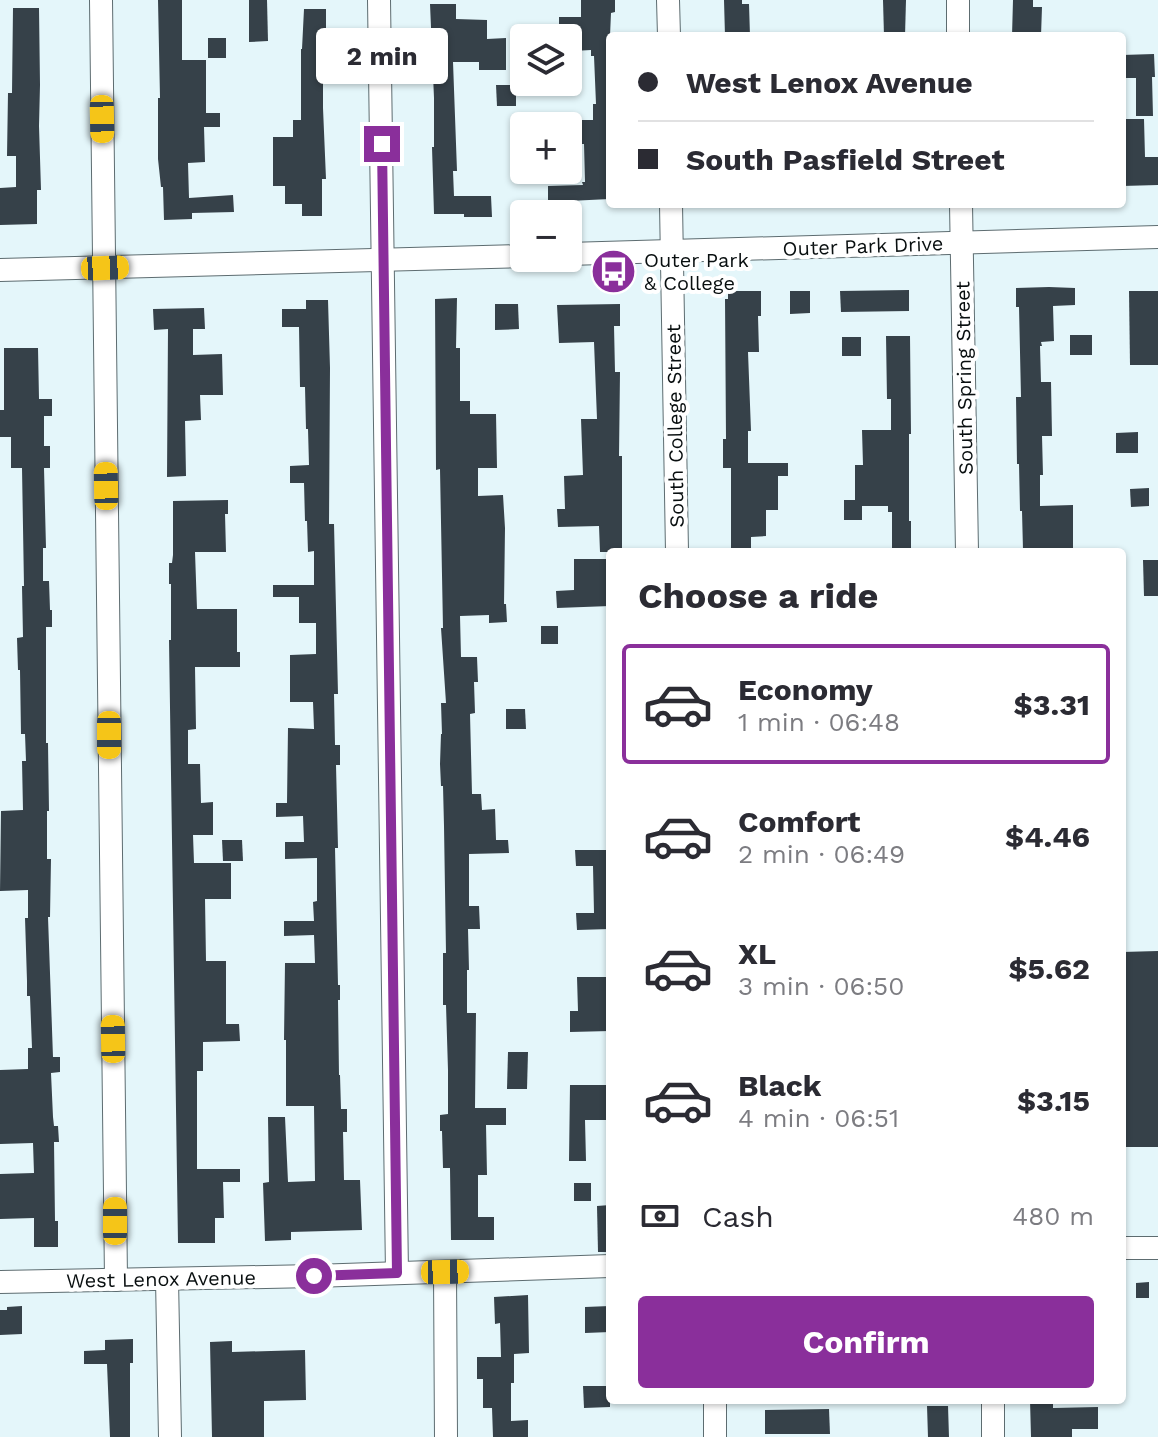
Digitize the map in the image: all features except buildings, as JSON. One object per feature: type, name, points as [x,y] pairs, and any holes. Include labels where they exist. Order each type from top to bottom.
[{"type":"street","points":[[101,0],[116,1280]]},
{"type":"street","points":[[379,0],[397,1273]]},
{"type":"street","points":[[668,0],[669,32]]},
{"type":"street","points":[[958,0],[958,32]]},
{"type":"street","name":"South College Street","points":[[671,208],[677,548]]},
{"type":"street","name":"South Spring Street","points":[[961,208],[967,548]]},
{"type":"street","name":"Outer Park Drive","points":[[582,254],[1158,237]]},
{"type":"street","points":[[0,270],[510,256]]},
{"type":"street","points":[[1126,1248],[1158,1248]]},
{"type":"street","name":"West Lenox Avenue","points":[[0,1282],[606,1266]]},
{"type":"street","points":[[445,1272],[446,1437]]},
{"type":"street","points":[[167,1279],[170,1437]]},
{"type":"street","points":[[715,1404],[715,1437]]},
{"type":"street","points":[[993,1404],[993,1437]]},
{"type":"place","name":"Outer Park & College","points":[[613,271]]},
{"type":"route","points":[[314,1276],[397,1273],[382,144]]}]
